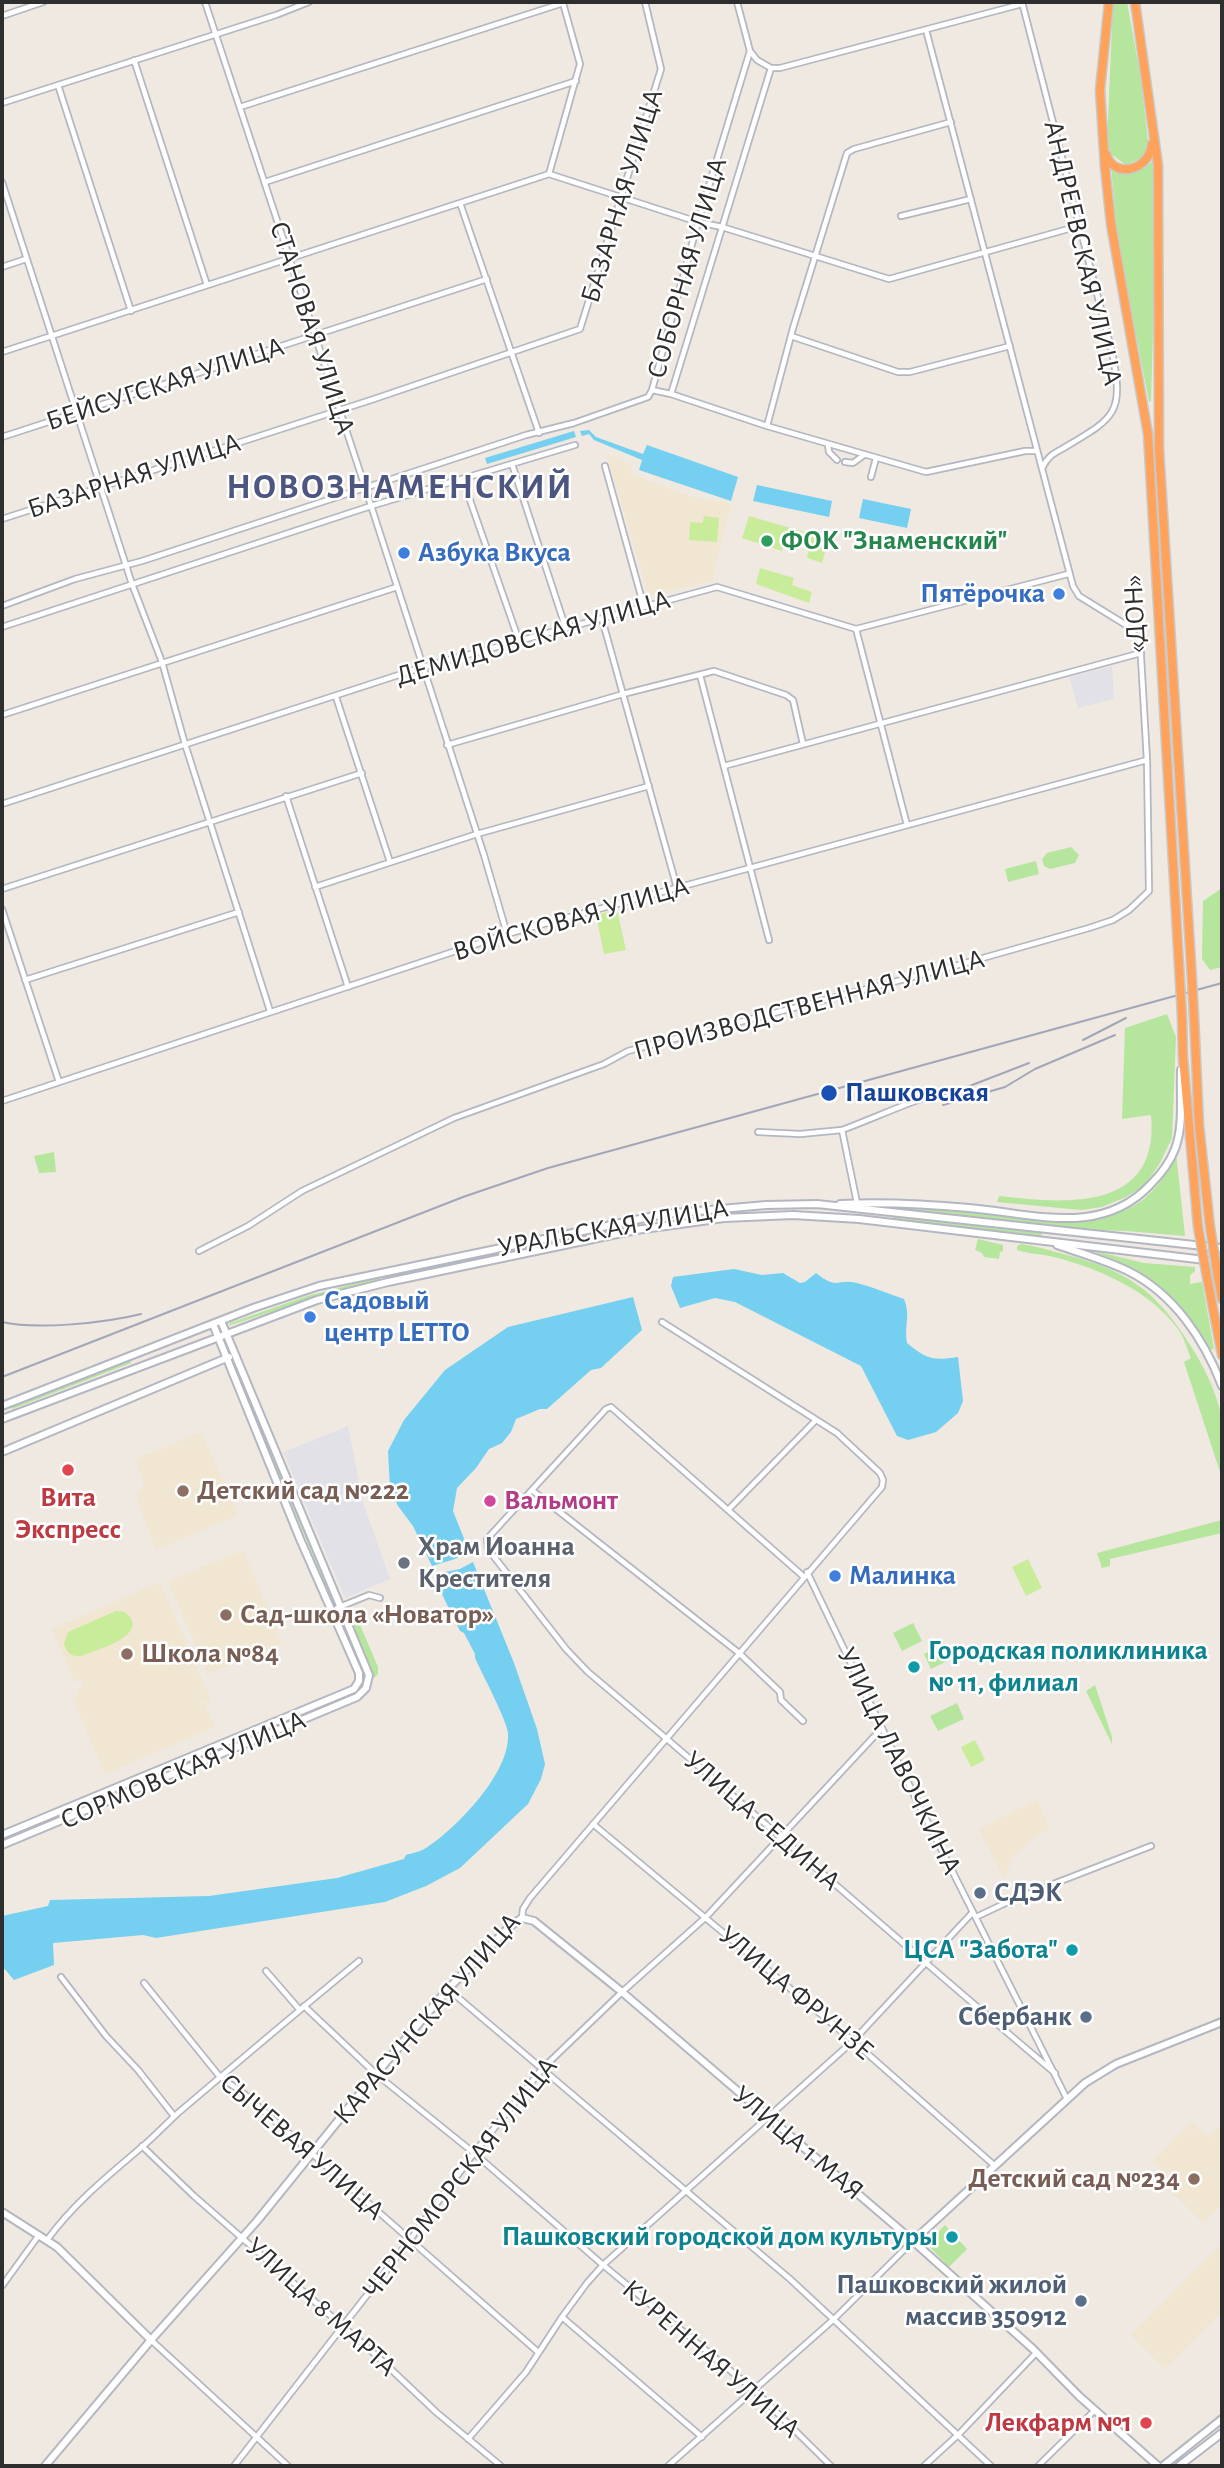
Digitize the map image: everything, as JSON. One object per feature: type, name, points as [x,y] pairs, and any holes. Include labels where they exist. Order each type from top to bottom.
[{"type":"highway","name":"«ДОН»","points":[[1109,2],[1100,90],[1111,224],[1148,434],[1183,1057],[1198,1227],[1222,1355]]},
{"type":"highway","name":"«ДОН»","points":[[1135,2],[1158,165],[1159,449],[1199,1135],[1210,1227],[1220,1280]]},
{"type":"highway","points":[[1105,147],[1108,160],[1115,166],[1128,169],[1135,168],[1150,155],[1152,146],[1146,74]]},
{"type":"highway","points":[[1220,1280],[1222,1299]]},
{"type":"main road","points":[[817,1205],[856,1203],[967,1208],[1073,1219],[1091,1218],[1112,1212],[1142,1194],[1174,1151],[1179,1132],[1183,1057]]},
{"type":"main road","name":"УРАЛЬСКАЯ УЛИЦА","points":[[2,1406],[292,1294],[380,1272],[664,1214],[739,1206],[817,1205],[1222,1248]]},
{"type":"main road","name":"УРАЛЬСКАЯ УЛИЦА","points":[[2,1419],[317,1300],[383,1283],[636,1230],[724,1218],[812,1215],[927,1226],[1222,1262]]},
{"type":"main road","points":[[1045,1241],[1053,1237],[1048,1230]]},
{"type":"main road","points":[[1045,1241],[1119,1267],[1154,1288],[1196,1333],[1222,1386]]},
{"type":"main road","points":[[221,1321],[339,1603]]},
{"type":"main road","points":[[213,1324],[332,1615]]},
{"type":"main road","points":[[2,1452],[225,1358],[232,1357],[237,1360]]},
{"type":"main road","name":"СОРМОВСКАЯ УЛИЦА","points":[[2,1845],[339,1705],[363,1692],[369,1675],[339,1603]]},
{"type":"main road","name":"СОРМОВСКАЯ УЛИЦА","points":[[2,1835],[354,1689],[359,1673],[332,1615]]},
{"type":"main road","points":[[153,1771],[156,1780]]},
{"type":"main road","name":"КАРАСУНСКАЯ УЛИЦА","points":[[45,2466],[243,2236],[448,1989],[509,1927],[522,1918]]},
{"type":"main road","name":"УЛИЦА 1 МАЯ","points":[[522,1918],[534,1921],[622,1992],[914,2241],[1158,2466]]},
{"type":"main road","points":[[914,2241],[1085,2083],[1114,2065],[1222,2022]]},
{"type":"main road","points":[[2,2212],[66,2255],[151,2340]]},
{"type":"main road","points":[[1163,2466],[1222,2418]]},
{"type":"main road","points":[[1179,2466],[1222,2433]]},
{"type":"street","points":[[2,16],[43,2]]},
{"type":"street","name":"СТАНОВАЯ УЛИЦА","points":[[205,2],[371,506],[507,934]]},
{"type":"street","points":[[2,103],[309,2]]},
{"type":"street","points":[[240,107],[563,2],[580,64],[549,174]]},
{"type":"street","name":"БАЗАРНАЯ УЛИЦА","points":[[2,519],[580,329],[662,69],[645,2]]},
{"type":"street","points":[[737,2],[750,51],[757,60],[771,68],[780,68],[1022,3]]},
{"type":"street","name":"АНДРЕЕВСКАЯ УЛИЦА","points":[[1022,3],[1112,352],[1117,381],[1117,404],[1112,414],[1104,423],[1047,457],[1043,471]]},
{"type":"street","points":[[926,30],[1068,574],[1079,596],[1134,632],[1140,641],[1147,760]]},
{"type":"street","name":"СОБОРНАЯ УЛИЦА","points":[[2,606],[75,579],[126,566],[648,397],[750,51]]},
{"type":"street","points":[[134,60],[207,285]]},
{"type":"street","name":"СОБОРНАЯ УЛИЦА","points":[[671,394],[771,68]]},
{"type":"street","points":[[265,182],[576,81]]},
{"type":"street","points":[[58,85],[131,311]]},
{"type":"street","points":[[767,426],[791,336],[847,153],[951,122]]},
{"type":"street","points":[[2,352],[549,174],[889,279],[1079,226]]},
{"type":"street","points":[[2,184],[132,584],[162,662],[185,744],[270,1011]]},
{"type":"street","points":[[901,216],[971,199]]},
{"type":"street","points":[[460,203],[539,433]]},
{"type":"street","points":[[2,267],[26,259]]},
{"type":"street","name":"БЕЙСУГСКАЯ УЛИЦА","points":[[2,437],[487,279]]},
{"type":"street","points":[[791,336],[898,372],[910,372],[1010,346]]},
{"type":"street","points":[[652,390],[828,445],[926,472],[1025,451],[1037,451]]},
{"type":"street","points":[[2,627],[371,506],[575,444]]},
{"type":"street","points":[[828,445],[829,452],[837,460]]},
{"type":"street","points":[[845,462],[852,463],[864,455]]},
{"type":"street","points":[[871,477],[876,458]]},
{"type":"street","points":[[512,464],[566,629]]},
{"type":"street","points":[[605,466],[644,607]]},
{"type":"street","points":[[463,480],[519,641]]},
{"type":"street","points":[[907,825],[856,629],[1068,574]]},
{"type":"street","points":[[2,715],[397,587]]},
{"type":"street","name":"ДЕМИДОВСКАЯ УЛИЦА","points":[[2,804],[423,667],[717,587],[856,629]]},
{"type":"street","points":[[602,619],[677,888]]},
{"type":"street","points":[[724,766],[1141,653]]},
{"type":"street","points":[[447,745],[623,694],[714,671],[786,695],[793,700],[803,744]]},
{"type":"street","points":[[700,675],[769,940]]},
{"type":"street","points":[[336,697],[390,862]]},
{"type":"street","name":"ВОЙСКОВАЯ УЛИЦА","points":[[2,1101],[507,934],[1147,760]]},
{"type":"street","name":"ПРОИЗВОДСТВЕННАЯ УЛИЦА","points":[[199,1251],[248,1226],[302,1191],[454,1118],[604,1064],[628,1051],[951,967],[1113,920],[1129,910],[1149,891],[1147,760]]},
{"type":"street","points":[[2,889],[362,773]]},
{"type":"street","points":[[315,887],[477,834],[649,786]]},
{"type":"street","points":[[286,796],[348,986]]},
{"type":"street","points":[[2,909],[59,1082]]},
{"type":"street","points":[[25,980],[239,912]]},
{"type":"street","points":[[758,1132],[800,1134],[842,1130],[891,1112],[911,1101],[945,1091]]},
{"type":"street","points":[[842,1130],[856,1203]]},
{"type":"street","points":[[380,1272],[383,1283]]},
{"type":"street","points":[[662,1322],[816,1420],[728,1510]]},
{"type":"street","points":[[803,1721],[781,1700],[780,1692],[739,1653],[533,1491],[606,1409],[611,1407],[806,1575]]},
{"type":"street","name":"КАРАСУНСКАЯ УЛИЦА","points":[[522,1918],[523,1909],[530,1898],[882,1487],[883,1479],[880,1473],[837,1433],[816,1420]]},
{"type":"street","name":"УЛИЦА СЕДИНА","points":[[533,1491],[487,1539],[488,1549],[566,1649],[588,1672],[1055,2073]]},
{"type":"street","name":"УЛИЦА ЛАВОЧКИНА","points":[[806,1575],[1067,2099]]},
{"type":"street","points":[[328,1604],[369,1595],[380,1598]]},
{"type":"street","points":[[332,1615],[339,1603]]},
{"type":"street","name":"ЧЕРНОМОРСКАЯ УЛИЦА","points":[[234,2466],[474,2153],[543,2068],[706,1917],[882,1728]]},
{"type":"street","name":"УЛИЦА ФРУНЗЕ","points":[[593,1824],[853,2041],[995,2166]]},
{"type":"street","points":[[468,2439],[526,2372],[562,2317],[603,2265],[853,2041],[924,1963],[975,1915],[1151,1846]]},
{"type":"street","points":[[47,2240],[65,2216],[115,2167],[359,1961]]},
{"type":"street","name":"КУРЕННАЯ УЛИЦА","points":[[266,1971],[376,2074],[474,2153],[755,2391],[831,2466]]},
{"type":"street","points":[[61,1978],[174,2116]]},
{"type":"street","name":"СЫЧЕВАЯ УЛИЦА","points":[[144,1983],[220,2077],[242,2092],[538,2352]]},
{"type":"street","points":[[448,1989],[834,2319],[991,2466]]},
{"type":"street","name":"УЛИЦА 8 МАРТА","points":[[142,2146],[194,2196],[243,2236],[501,2466]]},
{"type":"street","points":[[2,2286],[39,2235]]},
{"type":"street","points":[[668,2466],[834,2319],[914,2241]]},
{"type":"street","points":[[562,2317],[702,2437]]},
{"type":"street","points":[[151,2340],[288,2466]]},
{"type":"street","points":[[924,2466],[959,2434],[1036,2353]]},
{"type":"street","points":[[1038,2466],[1095,2410]]},
{"type":"shaded area","points":[[606,453],[632,465],[631,474],[692,497],[731,504],[712,581],[649,595]]},
{"type":"shaded area","points":[[1112,666],[1114,699],[1078,708],[1069,677]]},
{"type":"shaded area","points":[[348,1426],[363,1502],[390,1579],[345,1598],[283,1452]]},
{"type":"shaded area","name":"Детский сад №222","points":[[201,1432],[238,1515],[156,1550],[136,1497],[144,1485],[136,1459]]},
{"type":"shaded area","name":"Сад-школа «Новатор»","points":[[243,1550],[282,1643],[208,1674],[168,1581]]},
{"type":"shaded area","name":"Школа №84","points":[[160,1582],[211,1700],[204,1703],[215,1727],[105,1774],[73,1699],[79,1697],[76,1690],[84,1686],[81,1680],[75,1682],[52,1629]]},
{"type":"shaded area","points":[[1037,1799],[1050,1828],[1035,1837],[1012,1858],[1005,1880],[979,1829]]},
{"type":"shaded area","name":"Детский сад №234","points":[[1191,2122],[1208,2137],[1222,2124],[1222,2204],[1203,2223],[1166,2186],[1164,2172],[1153,2161]]},
{"type":"shaded area","points":[[1221,2244],[1222,2312],[1165,2369],[1131,2335]]},
{"type":"green space","points":[[1113,2],[1127,2],[1141,79],[1148,141],[1144,157],[1126,165],[1111,154],[1107,142]]},
{"type":"green space","points":[[1153,161],[1156,227],[1149,402],[1117,236],[1111,165],[1133,171]]},
{"type":"green space","points":[[704,516],[719,518],[717,542],[689,540],[690,522],[703,523]]},
{"type":"green space","name":"ФОК \"Знаменский\"","points":[[749,516],[815,535],[814,538],[828,543],[822,563],[807,558],[810,545],[786,538],[782,551],[742,538]]},
{"type":"green space","points":[[760,568],[794,578],[792,585],[812,592],[809,603],[756,584]]},
{"type":"green space","points":[[1071,847],[1079,855],[1075,863],[1050,869],[1044,866],[1042,859],[1047,853]]},
{"type":"green space","points":[[1036,861],[1039,874],[1008,882],[1005,869]]},
{"type":"green space","points":[[1222,888],[1222,967],[1210,970],[1202,959],[1203,901]]},
{"type":"green space","points":[[617,910],[626,950],[604,954],[596,915]]},
{"type":"green space","points":[[1167,1014],[1176,1037],[1172,1138],[1160,1163],[1144,1186],[1102,1207],[1081,1210],[997,1202],[999,1196],[1052,1200],[1104,1195],[1125,1185],[1140,1170],[1150,1147],[1151,1115],[1122,1119],[1125,1028]]},
{"type":"green space","points":[[54,1152],[56,1172],[39,1173],[34,1156]]},
{"type":"green space","points":[[1176,1153],[1185,1236],[1061,1229],[910,1212],[900,1207],[1059,1219],[1106,1217],[1127,1210],[1145,1198],[1162,1179]]},
{"type":"green space","points":[[893,1216],[1044,1232],[1039,1237],[893,1220]]},
{"type":"green space","points":[[978,1239],[1003,1245],[999,1259],[984,1257],[975,1250]]},
{"type":"green space","points":[[1021,1244],[1109,1269],[1142,1288],[1169,1314],[1198,1359],[1218,1402],[1223,1427],[1222,1478],[1184,1362],[1191,1358],[1180,1332],[1166,1315],[1138,1292],[1106,1275],[1054,1257],[1017,1250],[1017,1246]]},
{"type":"green space","points":[[1091,1250],[1144,1263],[1195,1267],[1195,1271],[1190,1275],[1190,1284],[1202,1282],[1214,1349],[1210,1350],[1185,1315],[1155,1285],[1131,1268]]},
{"type":"green space","points":[[380,1277],[380,1280],[228,1326],[307,1296]]},
{"type":"green space","points":[[130,1359],[131,1363],[12,1409],[10,1407],[11,1405]]},
{"type":"green space","points":[[275,1458],[334,1600],[333,1603],[273,1461]]},
{"type":"green space","points":[[1222,1520],[1222,1533],[1110,1559],[1110,1566],[1102,1568],[1097,1553]]},
{"type":"green space","points":[[1028,1559],[1042,1588],[1026,1596],[1012,1567]]},
{"type":"green space","points":[[116,1611],[125,1612],[132,1620],[132,1628],[127,1634],[109,1646],[81,1656],[74,1656],[68,1651],[64,1643],[68,1632]]},
{"type":"green space","points":[[354,1611],[378,1667],[378,1674],[374,1678],[347,1613]]},
{"type":"green space","points":[[913,1623],[922,1641],[902,1651],[893,1633]]},
{"type":"green space","points":[[944,1645],[951,1659],[931,1669],[924,1654]]},
{"type":"green space","points":[[1095,1685],[1112,1737],[1112,1744],[1086,1691]]},
{"type":"green space","points":[[352,1694],[352,1697],[159,1774]]},
{"type":"green space","points":[[957,1703],[964,1719],[938,1731],[930,1716]]},
{"type":"green space","points":[[975,1740],[985,1760],[971,1767],[961,1747]]},
{"type":"green space","points":[[945,2225],[967,2249],[949,2267],[927,2244]]},
{"type":"water","points":[[589,430],[596,437],[643,454],[647,445],[738,477],[731,501],[639,470],[642,460],[594,440],[589,434],[582,436],[580,431]]},
{"type":"water","points":[[574,431],[576,437],[487,464],[485,458]]},
{"type":"water","points":[[757,485],[832,501],[829,517],[753,501]]},
{"type":"water","points":[[863,499],[911,509],[907,528],[859,518]]},
{"type":"water","points":[[734,1269],[762,1275],[783,1273],[800,1283],[816,1273],[834,1283],[857,1283],[904,1299],[907,1311],[907,1343],[930,1358],[958,1357],[963,1401],[958,1413],[936,1432],[908,1440],[897,1436],[861,1366],[735,1302],[715,1298],[680,1308],[671,1286],[673,1277]]},
{"type":"water","points":[[633,1297],[642,1330],[601,1368],[591,1370],[547,1409],[540,1409],[516,1419],[511,1432],[502,1443],[489,1449],[457,1488],[453,1511],[469,1551],[455,1559],[432,1566],[413,1526],[398,1506],[390,1489],[388,1451],[404,1420],[445,1370],[508,1327]]},
{"type":"water","points":[[473,1562],[514,1663],[537,1729],[545,1764],[541,1779],[528,1804],[460,1868],[426,1886],[385,1902],[156,1938],[143,1935],[53,1943],[54,1965],[14,1980],[2,1966],[2,1916],[48,1906],[50,1900],[209,1896],[337,1878],[404,1859],[406,1855],[426,1848],[439,1839],[480,1798],[501,1765],[507,1748],[508,1733],[499,1707],[475,1654],[464,1633],[460,1631],[437,1584],[435,1574],[460,1569]]},
{"type":"railway","points":[[2,1377],[463,1197],[548,1168],[1222,983]]},
{"type":"railway","points":[[1083,1040],[1126,1018]]},
{"type":"railway","points":[[943,1105],[1005,1087],[1035,1069],[1115,1035]]},
{"type":"railway","points":[[967,1087],[1029,1063]]},
{"type":"railway","points":[[2,1322],[33,1325],[71,1324],[141,1314]]},
{"type":"place","name":"ФОК \"Знаменский\"","points":[[767,541]]},
{"type":"place","name":"Азбука Вкуса","points":[[404,553]]},
{"type":"place","name":"Пятёрочка","points":[[1059,594]]},
{"type":"place","name":"Пашковская","points":[[829,1093]]},
{"type":"place","name":"Садовый центр LETTO","points":[[310,1317]]},
{"type":"place","name":"Вита Экспресс","points":[[68,1470]]},
{"type":"place","name":"Детский сад №222","points":[[183,1491]]},
{"type":"place","name":"Вальмонт","points":[[490,1501]]},
{"type":"place","name":"Храм Иоанна Крестителя","points":[[404,1563]]},
{"type":"place","name":"Малинка","points":[[835,1576]]},
{"type":"place","name":"Сад-школа «Новатор»","points":[[226,1615]]},
{"type":"place","name":"Школа №84","points":[[127,1654]]},
{"type":"place","name":"Городская поликлиника № 11, филиал","points":[[914,1667]]},
{"type":"place","name":"СДЭК","points":[[980,1893]]},
{"type":"place","name":"ЦСА \"Забота\"","points":[[1072,1950]]},
{"type":"place","name":"Сбербанк","points":[[1086,2017]]},
{"type":"place","name":"Детский сад №234","points":[[1194,2179]]},
{"type":"place","name":"Пашковский городской дом культуры","points":[[952,2237]]},
{"type":"place","name":"Пашковский жилой массив 350912","points":[[1081,2301]]},
{"type":"place","name":"Лекфарм №1","points":[[1146,2423]]},
{"type":"district","name":"НОВОЗНАМЕНСКИЙ","points":[[400,487]]}]
